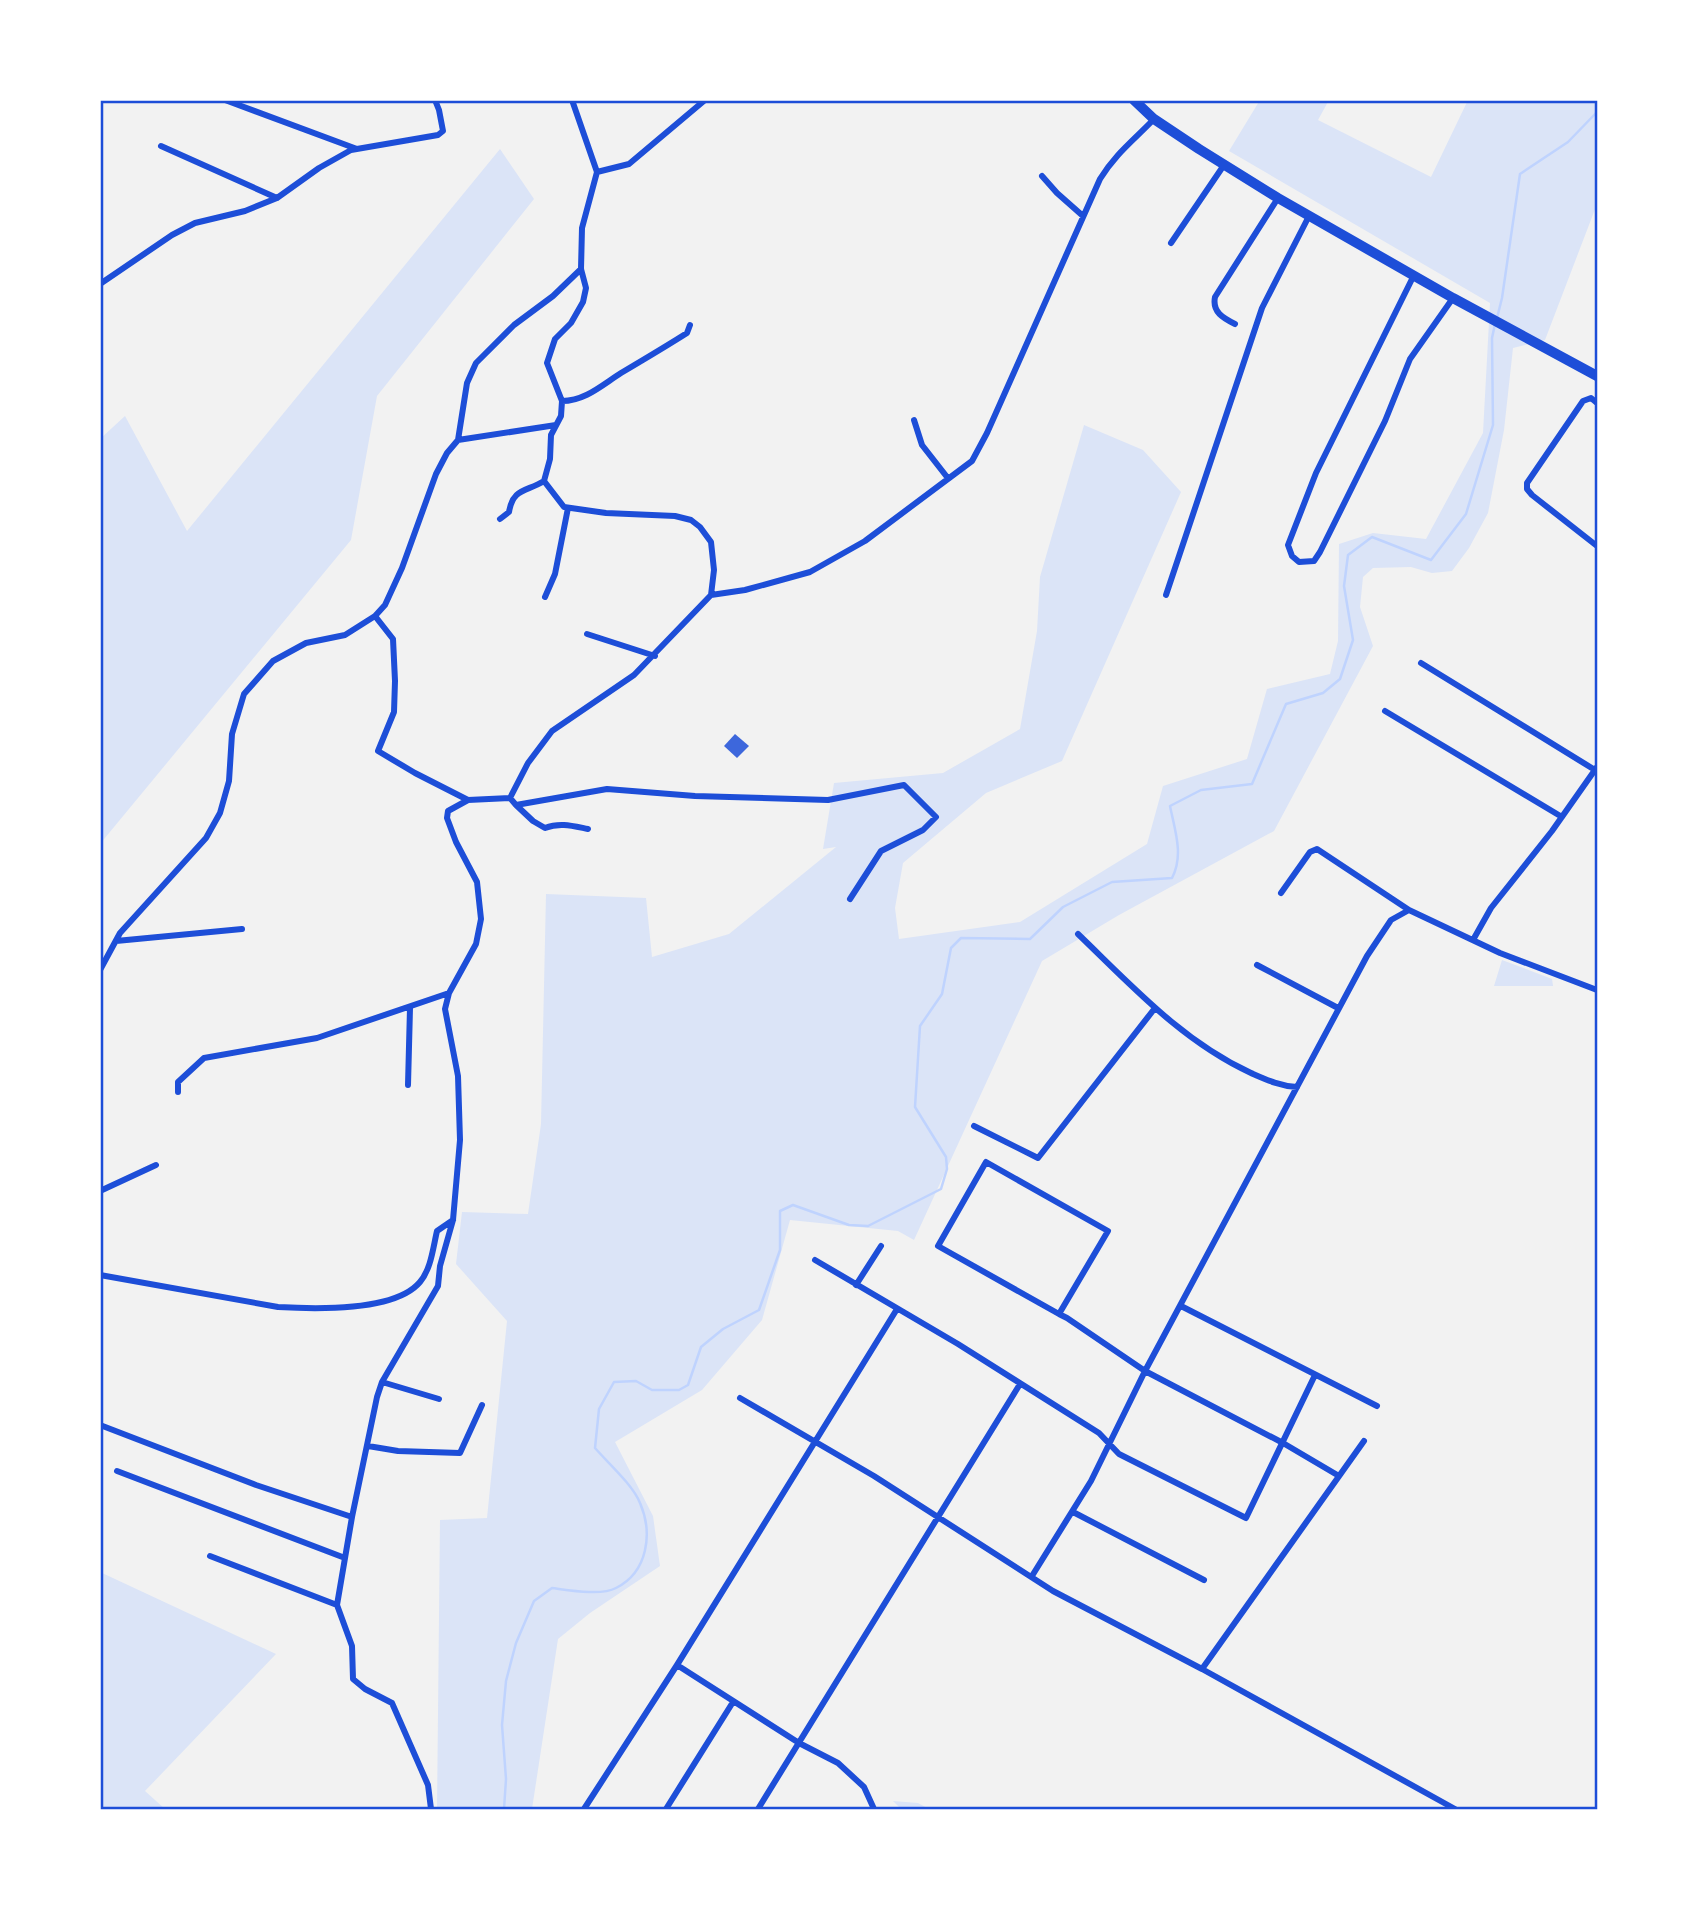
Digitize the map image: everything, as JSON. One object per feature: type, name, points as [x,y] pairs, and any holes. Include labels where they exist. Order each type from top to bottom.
[{"type":"main road","points":[[1134,100],[1154,118],[1278,198],[1597,376]]},
{"type":"street","points":[[225,100],[357,149]]},
{"type":"street","points":[[100,284],[149,249],[195,223],[245,211],[277,198],[319,168],[357,149],[438,135],[443,131],[443,122],[435,100]]},
{"type":"street","points":[[499,519],[509,512],[511,500],[516,495],[544,481],[550,459],[551,435],[561,416],[562,401],[547,363],[555,339],[571,323],[583,302],[586,288],[581,268],[582,228],[597,172],[572,100]]},
{"type":"street","points":[[597,172],[629,164],[705,100]]},
{"type":"street","points":[[711,595],[746,590],[810,572],[865,541],[972,460],[1100,179],[1112,160],[1154,118]]},
{"type":"street","points":[[161,146],[277,198]]},
{"type":"street","points":[[1171,243],[1224,165]]},
{"type":"street","points":[[1042,176],[1057,194],[1083,216]]},
{"type":"street","points":[[1235,324],[1221,317],[1214,303],[1215,296],[1278,198]]},
{"type":"street","points":[[1166,595],[1262,308],[1309,216]]},
{"type":"street","points":[[100,970],[116,942],[145,903],[206,838],[220,813],[229,781],[232,734],[244,694],[273,661],[306,643],[345,635],[375,616],[385,605],[402,568],[436,474],[447,453],[458,440],[467,383],[477,363],[514,325],[553,296],[581,268]]},
{"type":"street","points":[[1414,275],[1316,473],[1288,545],[1292,556],[1300,562],[1314,561],[1320,552],[1385,421],[1410,359],[1453,298]]},
{"type":"street","points":[[562,401],[572,401],[595,391],[687,333],[690,325]]},
{"type":"street","points":[[1594,400],[1584,401],[1561,431],[1527,483],[1527,489],[1549,510],[1597,546]]},
{"type":"street","points":[[914,420],[922,445],[947,477]]},
{"type":"street","points":[[458,440],[556,425]]},
{"type":"street","points":[[510,798],[528,763],[552,731],[634,675],[711,595],[714,570],[710,542],[700,527],[691,520],[675,516],[606,513],[564,507],[544,481]]},
{"type":"street","points":[[545,597],[555,574],[568,508]]},
{"type":"street","points":[[375,616],[393,639],[395,681],[394,712],[378,751],[468,800]]},
{"type":"street","points":[[587,634],[655,656]]},
{"type":"street","points":[[1421,663],[1596,768],[1562,817],[1491,908],[1473,940]]},
{"type":"street","points":[[1385,710],[1562,817]]},
{"type":"street","points":[[516,805],[607,789],[695,796],[828,800],[904,785],[936,817],[923,830],[881,851],[850,899]]},
{"type":"street","points":[[431,1809],[428,1785],[392,1703],[365,1689],[353,1679],[352,1646],[337,1605],[352,1517],[382,1382],[438,1286],[440,1266],[453,1220],[460,1140],[458,1076],[445,1009],[449,993],[476,944],[481,919],[477,882],[456,842],[447,811],[468,800],[510,798]]},
{"type":"street","points":[[510,798],[533,821],[545,828],[568,825],[588,829]]},
{"type":"street","points":[[1281,893],[1310,852],[1317,849],[1409,910],[1473,940],[1597,990]]},
{"type":"street","points":[[1032,1576],[1073,1512],[1145,1371],[1377,938],[1391,920],[1409,910]]},
{"type":"street","points":[[116,942],[242,929]]},
{"type":"street","points":[[1078,934],[1155,1008],[1188,1035],[1235,1065],[1276,1084],[1297,1087]]},
{"type":"street","points":[[1257,965],[1338,1008]]},
{"type":"street","points":[[178,1092],[178,1082],[204,1058],[317,1038],[449,993]]},
{"type":"street","points":[[408,1085],[410,1008]]},
{"type":"street","points":[[974,1126],[1038,1158],[1155,1008]]},
{"type":"street","points":[[1059,1314],[1108,1231],[986,1162],[938,1246],[1059,1314],[1145,1371],[1283,1443],[1339,1476]]},
{"type":"street","points":[[100,1191],[156,1165]]},
{"type":"street","points":[[100,1275],[278,1307],[352,1307],[395,1297],[420,1282],[426,1272],[437,1231],[453,1220]]},
{"type":"street","points":[[856,1285],[881,1246]]},
{"type":"street","points":[[815,1260],[958,1344],[1099,1433],[1119,1454],[1247,1518],[1315,1375]]},
{"type":"street","points":[[1181,1306],[1377,1406]]},
{"type":"street","points":[[584,1809],[677,1665],[897,1309]]},
{"type":"street","points":[[382,1382],[439,1399]]},
{"type":"street","points":[[758,1809],[1020,1384]]},
{"type":"street","points":[[740,1398],[815,1440],[1053,1591],[1202,1669],[1455,1809]]},
{"type":"street","points":[[368,1446],[427,1453],[460,1453],[482,1405]]},
{"type":"street","points":[[100,1425],[256,1485],[352,1517]]},
{"type":"street","points":[[1202,1669],[1364,1441]]},
{"type":"street","points":[[117,1471],[345,1558]]},
{"type":"street","points":[[1073,1512],[1204,1580]]},
{"type":"street","points":[[210,1556],[337,1605]]},
{"type":"street","points":[[677,1665],[799,1743],[838,1763],[864,1787],[874,1809]]},
{"type":"street","points":[[666,1809],[733,1702]]},
{"type":"shaded area","points":[[1260,100],[1329,100],[1318,120],[1431,177],[1468,100],[1597,100],[1597,204],[1545,340],[1513,348],[1504,430],[1488,513],[1469,548],[1452,571],[1432,573],[1411,567],[1373,568],[1363,577],[1360,607],[1373,646],[1274,831],[1119,915],[1042,961],[914,1240],[898,1231],[790,1220],[762,1320],[702,1390],[615,1442],[653,1516],[660,1566],[590,1613],[558,1639],[532,1809],[437,1809],[440,1520],[487,1518],[507,1321],[456,1264],[462,1212],[528,1214],[541,1124],[546,894],[646,898],[652,957],[729,934],[836,847],[823,849],[834,783],[943,773],[1020,729],[1037,631],[1040,577],[1084,425],[1143,450],[1181,492],[1062,761],[986,793],[903,863],[895,908],[899,939],[1020,922],[1147,844],[1163,786],[1247,759],[1267,689],[1330,674],[1338,641],[1339,544],[1373,533],[1426,539],[1483,433],[1490,303],[1229,151]]},
{"type":"shaded area","points":[[500,149],[534,199],[377,396],[351,540],[100,844],[100,439],[125,416],[187,531]]},
{"type":"shaded area","points":[[1502,960],[1552,979],[1553,986],[1494,986]]},
{"type":"shaded area","points":[[100,1572],[276,1654],[145,1791],[165,1809],[100,1809]]},
{"type":"shaded area","points":[[893,1801],[918,1803],[929,1809],[901,1809]]},
{"type":"building","points":[[735,734],[749,746],[737,758],[724,746]]},
{"type":"waterway","points":[[1497,318],[1520,174],[1568,142],[1597,112]]},
{"type":"waterway","points":[[504,1809],[506,1779],[502,1725],[506,1681],[516,1643],[534,1601],[552,1588],[593,1592],[616,1588],[635,1572],[645,1551],[646,1527],[637,1496],[595,1448],[599,1409],[614,1382],[636,1381],[652,1390],[679,1390],[688,1385],[701,1347],[723,1329],[759,1310],[780,1250],[780,1211],[793,1205],[849,1225],[868,1226],[941,1189],[947,1169],[946,1157],[915,1107],[920,1026],[942,994],[951,948],[961,938],[1030,939],[1063,907],[1112,882],[1172,878],[1178,852],[1170,806],[1201,790],[1252,784],[1286,704],[1323,693],[1340,679],[1353,640],[1344,586],[1348,555],[1372,537],[1431,560],[1466,514],[1493,425],[1492,338],[1495,324]]}]
